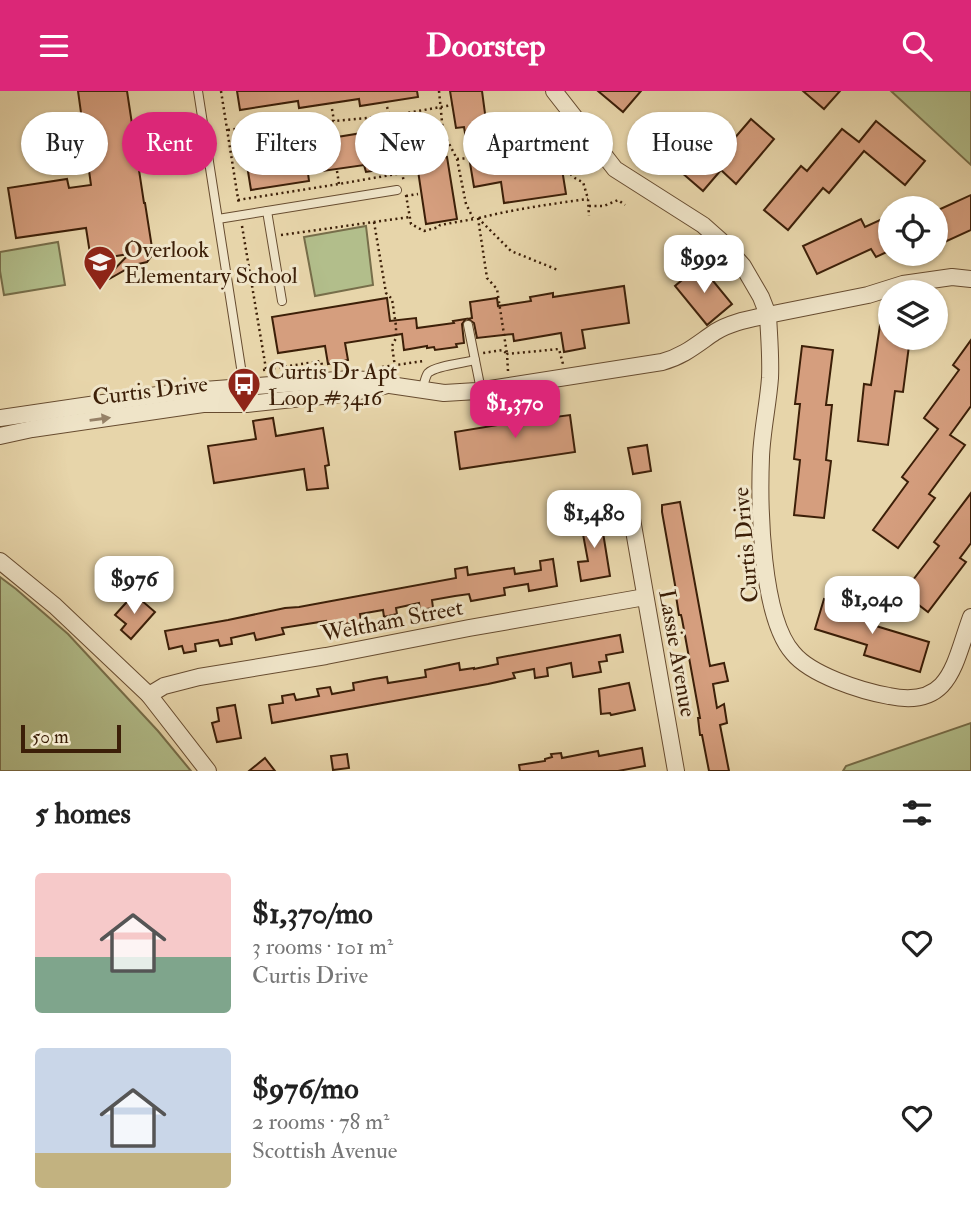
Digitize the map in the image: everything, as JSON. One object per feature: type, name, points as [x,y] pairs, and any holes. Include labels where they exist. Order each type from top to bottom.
[{"type":"street","name":"Curtis Drive","points":[[554,91],[615,169],[703,225],[743,266],[761,297],[768,315],[769,379],[761,456],[763,553],[775,616],[792,652],[815,670],[870,692],[906,699],[927,697],[945,683],[971,617]]},
{"type":"street","name":"Curtis Drive","points":[[0,418],[178,393],[350,379],[444,393],[481,390],[662,362],[682,355],[725,327],[768,315],[868,295],[903,284],[952,277],[971,279]]},
{"type":"street","name":"Curtis Drive","points":[[0,436],[203,404],[247,404],[394,386]]},
{"type":"street","name":"Lassie Avenue","points":[[629,502],[676,771]]},
{"type":"street","points":[[0,561],[55,605],[149,695],[208,771]]},
{"type":"street","name":"Weltham Street","points":[[149,695],[164,686],[199,677],[645,597]]},
{"type":"lane","points":[[198,91],[244,387]]},
{"type":"lane","points":[[218,219],[397,190]]},
{"type":"lane","points":[[267,211],[282,301]]},
{"type":"lane","points":[[468,325],[481,390]]},
{"type":"lane","points":[[422,390],[430,372],[474,358]]},
{"type":"path","points":[[221,91],[266,369]]},
{"type":"path","points":[[439,91],[443,132],[457,159],[466,204],[476,219],[511,251],[558,270]]},
{"type":"path","points":[[412,112],[452,105]]},
{"type":"path","points":[[387,107],[389,112]]},
{"type":"path","points":[[457,159],[463,159]]},
{"type":"path","points":[[338,175],[339,184]]},
{"type":"path","points":[[238,199],[391,175]]},
{"type":"path","points":[[571,175],[583,182],[589,216]]},
{"type":"path","points":[[406,196],[418,194]]},
{"type":"path","points":[[271,236],[411,216],[411,224],[424,231],[440,225],[508,211],[588,199]]},
{"type":"path","points":[[589,206],[604,206],[618,200],[625,205]]},
{"type":"path","points":[[476,219],[487,278],[497,289],[508,374]]},
{"type":"path","points":[[374,222],[386,293],[392,299],[396,326],[396,338],[392,346],[394,386]]},
{"type":"path","points":[[474,358],[503,350],[507,354],[559,349],[564,367]]},
{"type":"path","points":[[382,367],[432,360]]},
{"type":"path","points":[[256,371],[321,361],[323,372]]},
{"type":"green space","points":[[891,91],[971,91],[971,165]]},
{"type":"green space","points":[[366,226],[373,285],[315,296],[304,237]]},
{"type":"green space","points":[[58,242],[65,285],[4,295],[0,252]]},
{"type":"green space","points":[[0,577],[68,634],[158,731],[191,771],[0,771]]},
{"type":"green space","points":[[971,723],[971,771],[843,771],[846,766]]},
{"type":"building","points":[[78,91],[127,91],[130,112],[122,112],[122,175],[140,175],[153,254],[147,262],[134,265],[109,279],[107,277],[129,254],[91,260],[86,228],[16,238],[8,188],[67,179],[69,188],[91,185],[90,175],[108,175],[108,112],[81,112]]},
{"type":"building","points":[[237,91],[417,91],[418,97],[360,106],[359,99],[299,108],[298,101],[240,110]]},
{"type":"building","points":[[450,91],[482,91],[485,112],[463,112],[463,127],[456,128]]},
{"type":"building","points":[[598,91],[641,91],[623,112]]},
{"type":"building","points":[[803,91],[840,91],[824,109]]},
{"type":"building","points":[[751,119],[774,139],[736,184],[726,175],[737,175],[737,135]]},
{"type":"building","points":[[876,121],[925,161],[905,185],[864,151],[829,193],[823,188],[788,230],[764,210],[801,166],[807,171],[842,129],[859,142]]},
{"type":"building","points":[[355,134],[355,166],[341,168],[341,136]]},
{"type":"building","points":[[449,169],[457,219],[426,224],[419,175],[449,175]]},
{"type":"building","points":[[249,175],[308,175],[309,181],[251,190]]},
{"type":"building","points":[[472,175],[563,175],[566,194],[504,203],[501,182],[474,187]]},
{"type":"building","points":[[684,175],[717,175],[703,191]]},
{"type":"building","points":[[971,195],[971,230],[948,241],[948,206]]},
{"type":"building","points":[[861,219],[865,227],[878,221],[878,256],[871,249],[817,274],[803,246]]},
{"type":"building","points":[[700,265],[732,304],[707,325],[675,286]]},
{"type":"building","points":[[624,286],[629,323],[582,330],[585,348],[564,352],[561,333],[514,341],[513,334],[477,338],[474,323],[468,319],[472,318],[470,302],[497,298],[498,306],[531,301],[530,297],[553,293],[553,297]]},
{"type":"building","points":[[387,298],[390,321],[416,318],[417,328],[466,319],[462,324],[464,343],[456,344],[457,347],[435,350],[434,347],[427,346],[404,350],[402,334],[345,343],[348,360],[328,364],[325,346],[278,353],[272,317]]},
{"type":"building","points":[[878,338],[878,350],[908,350],[903,392],[895,391],[888,445],[858,441],[864,384],[871,385]]},
{"type":"building","points":[[971,340],[971,406],[950,435],[965,445],[929,494],[935,498],[898,548],[873,530],[908,482],[902,477],[938,429],[924,418],[959,370],[953,365]]},
{"type":"building","points":[[802,346],[833,350],[826,405],[832,405],[826,460],[831,461],[824,518],[794,515],[800,460],[794,459],[800,404],[795,404]]},
{"type":"building","points":[[522,403],[524,421],[570,415],[575,452],[460,469],[455,432],[504,424],[501,406]]},
{"type":"building","points":[[273,418],[276,436],[323,428],[329,465],[325,466],[328,488],[307,490],[304,469],[214,483],[208,446],[256,439],[253,421]]},
{"type":"building","points":[[647,445],[651,471],[633,474],[628,448]]},
{"type":"building","points":[[971,493],[971,543],[960,558],[966,562],[928,612],[903,593],[939,546],[934,542]]},
{"type":"building","points":[[680,502],[710,666],[724,663],[728,681],[713,684],[717,708],[724,704],[727,723],[720,725],[729,771],[709,771],[700,735],[700,718],[662,512],[662,505]]},
{"type":"building","points":[[600,514],[610,576],[581,581],[578,562],[588,561],[580,518]]},
{"type":"building","points":[[553,559],[557,586],[529,591],[528,584],[504,588],[505,595],[471,601],[469,594],[432,600],[433,608],[420,610],[419,603],[396,608],[397,614],[384,617],[383,610],[360,614],[361,621],[327,627],[326,621],[282,628],[284,634],[256,640],[254,633],[231,638],[232,644],[220,646],[218,640],[195,644],[196,651],[184,653],[182,646],[169,649],[165,631],[456,578],[455,569],[467,567],[468,575],[514,568],[515,574],[541,570],[540,561]]},
{"type":"building","points":[[134,594],[155,612],[131,639],[121,630],[126,624],[115,615]]},
{"type":"building","points":[[824,599],[879,616],[876,626],[929,642],[920,672],[864,655],[867,645],[815,629]]},
{"type":"building","points":[[620,635],[623,652],[606,655],[607,661],[599,662],[601,672],[573,677],[571,663],[547,668],[548,676],[535,678],[534,669],[513,673],[515,678],[488,684],[272,723],[269,705],[283,703],[282,696],[294,694],[296,700],[319,696],[317,689],[330,687],[332,694],[354,690],[353,683],[374,679],[387,677],[388,683],[426,677],[425,670],[459,663],[460,670],[474,669],[498,664],[497,658]]},
{"type":"building","points":[[629,683],[635,710],[611,715],[601,714],[599,689]]},
{"type":"building","points":[[235,705],[241,738],[217,742],[212,723],[219,721],[217,708]]},
{"type":"building","points":[[642,748],[645,766],[618,771],[520,771],[519,765],[545,761],[552,757],[551,754],[561,753],[562,758],[598,751],[599,756]]},
{"type":"building","points":[[347,754],[349,768],[333,770],[331,756]]},
{"type":"building","points":[[265,758],[275,771],[249,771]]},
{"type":"place","name":"Overlook Elementary School","points":[[100,292]]},
{"type":"place","name":"Curtis Dr Apt Loop #3416","points":[[244,414]]}]
